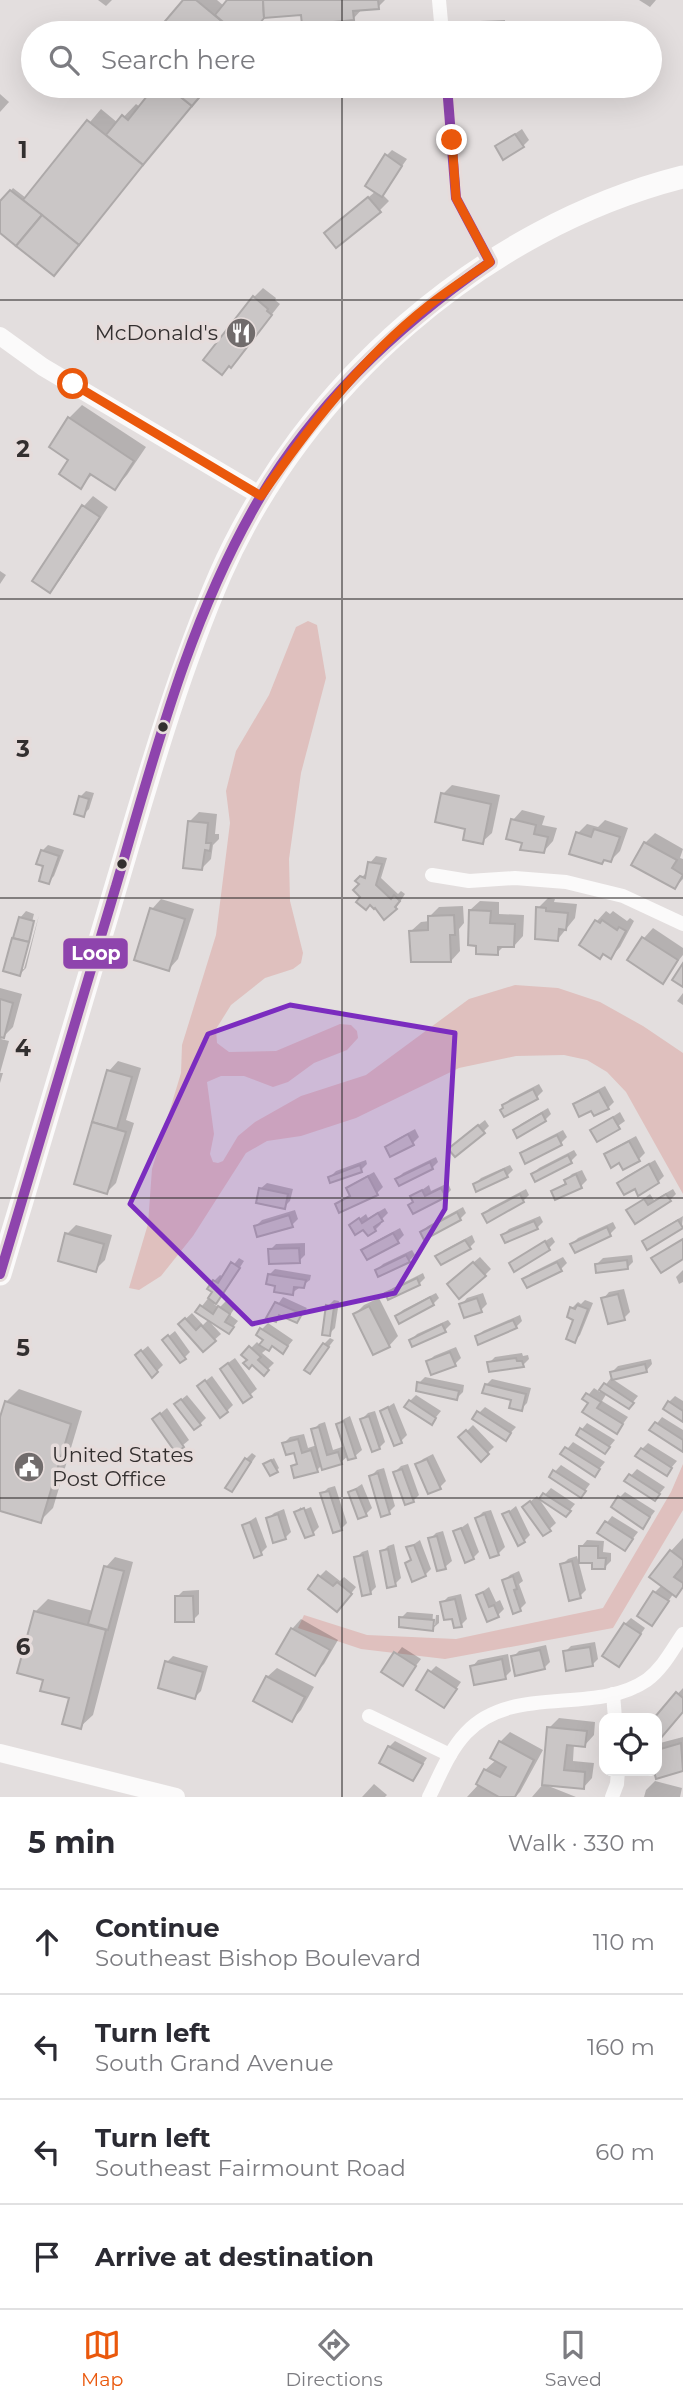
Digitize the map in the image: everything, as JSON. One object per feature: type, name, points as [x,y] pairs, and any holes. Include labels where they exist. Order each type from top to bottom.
[{"type":"main road","points":[[0,1274],[152,767],[191,649],[221,573],[261,496],[307,432],[361,369],[428,306],[490,262],[559,224],[622,197],[683,177]]},
{"type":"street","points":[[439,0],[441,21]]},
{"type":"street","points":[[448,98],[456,198],[490,262]]},
{"type":"street","points":[[0,336],[43,367],[261,496]]},
{"type":"street","points":[[432,874],[469,881],[515,878],[566,882],[623,896],[683,925]]},
{"type":"street","points":[[429,1797],[450,1755],[467,1731],[488,1716],[510,1708],[613,1694],[631,1689],[662,1666],[683,1634]]},
{"type":"street","points":[[613,1694],[615,1713]]},
{"type":"street","points":[[369,1716],[450,1755]]},
{"type":"street","points":[[0,1753],[176,1797]]},
{"type":"street","points":[[612,1797],[617,1776]]},
{"type":"highlighted area","points":[[290,1005],[455,1033],[445,1209],[395,1293],[252,1324],[130,1204],[208,1034]]},
{"type":"shaded area","points":[[308,621],[317,625],[326,678],[301,773],[289,859],[290,901],[303,953],[301,963],[293,969],[265,978],[231,1005],[216,1029],[217,1043],[229,1052],[276,1051],[340,1024],[351,1025],[357,1031],[358,1038],[347,1050],[314,1063],[288,1082],[273,1087],[244,1076],[221,1076],[207,1082],[214,1134],[210,1154],[213,1162],[223,1161],[238,1136],[255,1122],[301,1096],[366,1075],[469,999],[515,985],[558,988],[600,1002],[683,1053],[683,1194],[626,1092],[607,1072],[587,1060],[564,1055],[516,1056],[459,1068],[356,1118],[301,1136],[267,1141],[246,1153],[193,1236],[161,1276],[139,1290],[129,1288],[148,1224],[152,1169],[181,1073],[182,1045],[216,935],[230,823],[226,791],[236,751],[269,695],[296,627]]},
{"type":"shaded area","points":[[683,1464],[683,1510],[613,1628],[445,1659],[361,1649],[298,1628],[304,1615],[367,1635],[456,1639],[603,1608],[671,1492]]},
{"type":"building","points":[[183,0],[196,0],[221,21],[165,21]]},
{"type":"building","points":[[227,0],[263,0],[264,18],[262,21],[222,21],[215,15]]},
{"type":"building","points":[[263,0],[378,0],[379,9],[353,11],[354,20],[302,21],[301,15],[264,18]]},
{"type":"building","points":[[145,98],[182,98],[192,106],[143,165],[106,135],[122,115],[128,120]]},
{"type":"building","points":[[182,98],[199,98],[192,106]]},
{"type":"building","points":[[87,120],[143,165],[79,245],[23,200]]},
{"type":"building","points":[[515,134],[524,147],[503,160],[495,146]]},
{"type":"building","points":[[385,154],[402,166],[382,197],[365,186]]},
{"type":"building","points":[[10,190],[42,215],[16,246],[0,233],[0,201]]},
{"type":"building","points":[[368,197],[381,212],[336,248],[324,233]]},
{"type":"building","points":[[42,215],[79,245],[54,276],[16,246]]},
{"type":"building","name":"McDonald's","points":[[253,296],[272,315],[231,368],[229,366],[222,375],[203,360]]},
{"type":"building","points":[[68,417],[134,461],[115,490],[90,474],[81,489],[59,474],[68,460],[49,447]]},
{"type":"building","points":[[82,505],[100,517],[50,593],[32,581]]},
{"type":"building","points":[[441,793],[491,804],[483,844],[463,840],[465,829],[435,822]]},
{"type":"building","points":[[79,796],[89,799],[84,817],[74,814]]},
{"type":"building","points":[[511,819],[536,825],[534,834],[548,837],[544,853],[520,850],[522,843],[506,839]]},
{"type":"building","points":[[188,821],[208,823],[206,843],[211,843],[210,851],[205,850],[202,870],[183,868]]},
{"type":"building","points":[[594,829],[620,837],[611,862],[604,860],[602,864],[569,854],[576,832],[591,837]]},
{"type":"building","points":[[644,842],[677,860],[672,868],[683,875],[675,889],[631,865]]},
{"type":"building","points":[[41,850],[59,856],[49,884],[39,881],[43,866],[36,864]]},
{"type":"building","points":[[368,862],[382,864],[376,885],[391,899],[394,895],[400,901],[395,907],[397,909],[384,920],[375,908],[370,905],[366,910],[356,902],[360,897],[353,890],[359,884],[355,881],[360,876],[365,878]]},
{"type":"building","points":[[536,907],[568,913],[566,930],[559,929],[558,941],[535,939]]},
{"type":"building","points":[[150,908],[185,919],[169,971],[134,960]]},
{"type":"building","points":[[469,910],[491,911],[490,923],[515,924],[514,947],[498,947],[498,955],[476,954],[476,946],[468,945]]},
{"type":"building","points":[[454,915],[455,935],[450,935],[451,962],[411,962],[409,931],[428,930],[428,916]]},
{"type":"building","points":[[19,917],[34,921],[29,942],[13,938]]},
{"type":"building","points":[[595,920],[600,923],[602,920],[617,930],[619,927],[626,931],[611,959],[603,954],[600,959],[579,945]]},
{"type":"building","points":[[642,937],[678,960],[663,984],[627,960]]},
{"type":"building","points":[[12,938],[29,942],[20,976],[3,971]]},
{"type":"building","points":[[683,963],[683,987],[672,980]]},
{"type":"building","points":[[0,999],[13,1003],[4,1038],[0,1037]]},
{"type":"building","points":[[107,1070],[132,1077],[117,1129],[92,1122]]},
{"type":"building","points":[[533,1089],[538,1099],[504,1117],[500,1110],[502,1105]]},
{"type":"building","points":[[599,1091],[609,1109],[594,1116],[591,1111],[579,1117],[573,1104]]},
{"type":"building","points":[[542,1113],[546,1121],[517,1138],[513,1130]]},
{"type":"building","points":[[613,1117],[620,1129],[597,1142],[590,1130]]},
{"type":"building","points":[[92,1122],[126,1132],[107,1194],[74,1184]]},
{"type":"building","points":[[478,1125],[485,1133],[455,1157],[448,1149]]},
{"type":"building","points":[[408,1134],[414,1145],[390,1157],[385,1147]]},
{"type":"building","points":[[557,1135],[562,1145],[525,1164],[520,1153]]},
{"type":"building","points":[[629,1141],[640,1161],[623,1170],[619,1163],[611,1168],[604,1154]]},
{"type":"building","points":[[568,1155],[572,1163],[535,1182],[531,1174]]},
{"type":"building","points":[[430,1162],[433,1169],[399,1186],[395,1179]]},
{"type":"building","points":[[649,1164],[659,1183],[638,1196],[635,1189],[624,1195],[617,1183]]},
{"type":"building","points":[[360,1165],[362,1172],[330,1183],[328,1177]]},
{"type":"building","points":[[504,1169],[508,1177],[476,1192],[473,1184]]},
{"type":"building","points":[[576,1174],[582,1188],[555,1200],[551,1191],[566,1184],[564,1180]]},
{"type":"building","points":[[368,1176],[378,1195],[339,1213],[335,1204],[350,1196],[346,1188]]},
{"type":"building","points":[[259,1188],[288,1194],[285,1209],[256,1203]]},
{"type":"building","points":[[441,1188],[446,1197],[413,1214],[408,1205],[413,1202],[410,1196],[422,1190],[425,1196]]},
{"type":"building","points":[[520,1194],[524,1202],[487,1223],[482,1214]]},
{"type":"building","points":[[666,1194],[671,1201],[635,1224],[626,1210],[644,1199],[648,1205]]},
{"type":"building","points":[[457,1212],[461,1220],[424,1240],[420,1232]]},
{"type":"building","points":[[378,1213],[383,1221],[374,1227],[376,1231],[368,1236],[363,1230],[355,1235],[349,1225],[359,1218],[362,1223]]},
{"type":"building","points":[[289,1215],[293,1227],[257,1237],[254,1226]]},
{"type":"building","points":[[678,1220],[683,1228],[647,1250],[642,1241]]},
{"type":"building","points":[[534,1221],[538,1229],[505,1243],[501,1235]]},
{"type":"building","points":[[607,1227],[611,1236],[575,1253],[570,1244]]},
{"type":"building","points":[[65,1233],[104,1244],[96,1272],[58,1261]]},
{"type":"building","points":[[393,1233],[399,1243],[367,1260],[361,1250]]},
{"type":"building","points":[[683,1239],[683,1259],[661,1273],[651,1258]]},
{"type":"building","points":[[465,1240],[471,1249],[441,1265],[435,1256]]},
{"type":"building","points":[[545,1241],[550,1250],[514,1272],[509,1263]]},
{"type":"building","points":[[299,1248],[300,1263],[269,1264],[268,1249]]},
{"type":"building","points":[[406,1255],[410,1262],[378,1277],[375,1270]]},
{"type":"building","points":[[627,1260],[628,1269],[596,1273],[595,1264]]},
{"type":"building","points":[[231,1262],[240,1268],[216,1304],[208,1298],[212,1292],[207,1289],[213,1280],[218,1283]]},
{"type":"building","points":[[473,1262],[486,1276],[459,1299],[447,1284]]},
{"type":"building","points":[[557,1262],[562,1271],[527,1288],[522,1279]]},
{"type":"building","points":[[268,1274],[306,1280],[304,1288],[294,1287],[293,1295],[274,1292],[275,1286],[266,1284]]},
{"type":"building","points":[[417,1278],[420,1285],[388,1300],[385,1293]]},
{"type":"building","points":[[618,1294],[625,1320],[608,1324],[601,1298]]},
{"type":"building","points":[[430,1297],[434,1305],[399,1324],[395,1316]]},
{"type":"building","points":[[477,1298],[482,1312],[464,1318],[459,1304]]},
{"type":"building","points":[[275,1302],[302,1314],[297,1323],[279,1315],[276,1322],[266,1318]]},
{"type":"building","points":[[200,1305],[213,1314],[218,1306],[230,1314],[225,1322],[234,1327],[229,1334],[195,1312]]},
{"type":"building","points":[[326,1305],[334,1307],[330,1336],[322,1335]]},
{"type":"building","points":[[577,1305],[588,1309],[575,1343],[566,1339],[573,1320],[567,1317],[570,1307],[575,1309]]},
{"type":"building","points":[[369,1306],[390,1347],[373,1355],[353,1314]]},
{"type":"building","points":[[185,1318],[196,1330],[201,1325],[216,1341],[203,1352],[178,1324]]},
{"type":"building","points":[[513,1320],[517,1328],[478,1345],[475,1336]]},
{"type":"building","points":[[442,1324],[446,1332],[412,1347],[409,1340]]},
{"type":"building","points":[[260,1328],[288,1346],[283,1354],[272,1346],[269,1351],[259,1345],[263,1340],[256,1335]]},
{"type":"building","points":[[168,1335],[186,1359],[180,1363],[162,1340]]},
{"type":"building","points":[[323,1343],[329,1347],[310,1374],[304,1370]]},
{"type":"building","points":[[249,1346],[261,1357],[258,1360],[269,1370],[264,1376],[252,1365],[249,1369],[243,1363],[247,1360],[241,1355]]},
{"type":"building","points":[[141,1350],[158,1372],[152,1378],[135,1355]]},
{"type":"building","points":[[450,1352],[456,1366],[431,1375],[426,1361]]},
{"type":"building","points":[[516,1358],[517,1361],[522,1361],[524,1367],[489,1372],[487,1362]]},
{"type":"building","points":[[228,1363],[252,1397],[243,1403],[220,1369]]},
{"type":"building","points":[[645,1364],[647,1372],[612,1380],[610,1372]]},
{"type":"building","points":[[205,1380],[228,1412],[220,1418],[197,1386]]},
{"type":"building","points":[[417,1382],[459,1391],[457,1400],[416,1391]]},
{"type":"building","points":[[604,1383],[634,1403],[629,1409],[599,1390]]},
{"type":"building","points":[[485,1384],[526,1394],[522,1411],[509,1408],[511,1400],[482,1393]]},
{"type":"building","points":[[586,1393],[601,1402],[597,1408],[623,1424],[617,1434],[582,1412],[588,1403],[582,1399]]},
{"type":"building","points":[[181,1399],[201,1425],[194,1430],[174,1404]]},
{"type":"building","points":[[409,1400],[436,1418],[432,1425],[404,1407]]},
{"type":"building","name":"United States Post Office","points":[[5,1401],[71,1424],[41,1523],[0,1511],[0,1417]]},
{"type":"building","points":[[668,1401],[683,1411],[683,1422],[663,1409]]},
{"type":"building","points":[[388,1407],[402,1443],[394,1446],[380,1411]]},
{"type":"building","points":[[477,1411],[511,1433],[506,1441],[472,1419]]},
{"type":"building","points":[[160,1413],[184,1447],[176,1453],[152,1419]]},
{"type":"building","points":[[369,1416],[380,1449],[372,1452],[360,1419]]},
{"type":"building","points":[[344,1421],[356,1458],[348,1460],[336,1424]]},
{"type":"building","points":[[655,1422],[683,1440],[683,1452],[649,1430]]},
{"type":"building","points":[[319,1427],[327,1455],[338,1452],[342,1464],[322,1470],[311,1429]]},
{"type":"building","points":[[580,1428],[610,1447],[605,1454],[576,1435]]},
{"type":"building","points":[[466,1430],[489,1454],[481,1462],[458,1437]]},
{"type":"building","points":[[298,1439],[302,1453],[311,1450],[318,1472],[294,1478],[291,1466],[297,1464],[294,1453],[286,1455],[282,1443]]},
{"type":"building","points":[[565,1447],[600,1469],[595,1477],[560,1454]]},
{"type":"building","points":[[641,1448],[672,1468],[667,1476],[635,1456]]},
{"type":"building","points":[[245,1458],[251,1462],[232,1492],[225,1488]]},
{"type":"building","points":[[427,1459],[441,1489],[428,1494],[415,1464]]},
{"type":"building","points":[[271,1460],[278,1472],[270,1476],[263,1464]]},
{"type":"building","points":[[402,1469],[414,1502],[405,1505],[393,1472]]},
{"type":"building","points":[[553,1470],[586,1491],[581,1498],[549,1477]]},
{"type":"building","points":[[378,1473],[390,1514],[381,1517],[369,1476]]},
{"type":"building","points":[[629,1474],[660,1494],[655,1501],[624,1481]]},
{"type":"building","points":[[356,1489],[367,1516],[358,1519],[348,1492]]},
{"type":"building","points":[[329,1491],[342,1530],[333,1533],[320,1493]]},
{"type":"building","points":[[543,1493],[571,1511],[566,1517],[539,1499]]},
{"type":"building","points":[[618,1496],[650,1517],[643,1529],[611,1507]]},
{"type":"building","points":[[530,1501],[551,1531],[543,1536],[522,1507]]},
{"type":"building","points":[[304,1508],[314,1535],[305,1538],[294,1512]]},
{"type":"building","points":[[509,1511],[525,1542],[518,1546],[502,1514]]},
{"type":"building","points":[[278,1514],[286,1539],[273,1543],[266,1518]]},
{"type":"building","points":[[485,1514],[499,1555],[490,1558],[475,1518]]},
{"type":"building","points":[[605,1521],[633,1539],[625,1551],[597,1533]]},
{"type":"building","points":[[250,1522],[262,1555],[254,1558],[242,1525]]},
{"type":"building","points":[[461,1528],[474,1559],[465,1563],[453,1531]]},
{"type":"building","points":[[437,1536],[446,1569],[437,1571],[428,1538]]},
{"type":"building","points":[[414,1545],[426,1576],[412,1582],[405,1563],[411,1560],[406,1547]]},
{"type":"building","points":[[579,1546],[598,1546],[598,1558],[606,1558],[605,1569],[592,1569],[592,1563],[579,1563]]},
{"type":"building","points":[[388,1549],[396,1586],[387,1588],[380,1551]]},
{"type":"building","points":[[670,1550],[683,1560],[683,1566],[674,1577],[683,1583],[676,1597],[649,1577]]},
{"type":"building","points":[[363,1555],[371,1594],[362,1596],[354,1557]]},
{"type":"building","points":[[572,1561],[581,1598],[569,1601],[560,1564]]},
{"type":"building","points":[[104,1566],[124,1571],[108,1630],[88,1624]]},
{"type":"building","points":[[318,1575],[333,1586],[337,1582],[352,1594],[337,1612],[308,1589]]},
{"type":"building","points":[[513,1576],[517,1589],[514,1590],[521,1611],[513,1614],[502,1580]]},
{"type":"building","points":[[653,1591],[669,1601],[652,1626],[637,1616]]},
{"type":"building","points":[[483,1592],[489,1607],[494,1605],[499,1617],[487,1622],[476,1595]]},
{"type":"building","points":[[175,1596],[193,1596],[194,1622],[175,1622]]},
{"type":"building","points":[[455,1599],[462,1627],[454,1628],[452,1619],[444,1620],[440,1602]]},
{"type":"building","points":[[34,1611],[106,1630],[81,1729],[62,1724],[69,1698],[40,1691],[43,1680],[17,1673]]},
{"type":"building","points":[[399,1617],[434,1620],[433,1631],[399,1627]]},
{"type":"building","points":[[624,1623],[641,1634],[619,1667],[602,1656]]},
{"type":"building","points":[[291,1628],[330,1650],[315,1676],[276,1654]]},
{"type":"building","points":[[590,1647],[593,1666],[566,1671],[563,1651]]},
{"type":"building","points":[[540,1650],[545,1669],[515,1676],[511,1656]]},
{"type":"building","points":[[394,1652],[416,1666],[403,1686],[381,1672]]},
{"type":"building","points":[[502,1659],[506,1679],[474,1685],[470,1666]]},
{"type":"building","points":[[165,1661],[203,1672],[195,1699],[158,1688]]},
{"type":"building","points":[[428,1670],[457,1689],[444,1708],[416,1690]]},
{"type":"building","points":[[266,1676],[305,1697],[292,1722],[253,1701]]},
{"type":"building","points":[[676,1692],[683,1698],[683,1712],[662,1737],[662,1713],[658,1713]]},
{"type":"building","points":[[547,1727],[587,1731],[585,1747],[567,1745],[564,1770],[585,1772],[584,1789],[542,1785]]},
{"type":"building","points":[[499,1741],[534,1760],[515,1797],[499,1797],[476,1784],[484,1769],[500,1777],[506,1767],[490,1758]]},
{"type":"building","points":[[681,1743],[683,1771],[656,1779],[655,1776],[662,1776],[662,1749]]},
{"type":"building","points":[[388,1746],[423,1764],[413,1781],[379,1763]]},
{"type":"transit line","name":"Loop","points":[[0,1274],[176,686],[214,588],[236,541],[283,461],[335,396],[393,338],[490,262],[456,198],[448,98]]},
{"type":"place","name":"McDonald's","points":[[241,333]]},
{"type":"place","name":"United States Post Office","points":[[29,1467]]},
{"type":"route","points":[[73,384],[261,496],[307,432],[354,376],[428,306],[490,262],[456,198],[452,140]]}]
